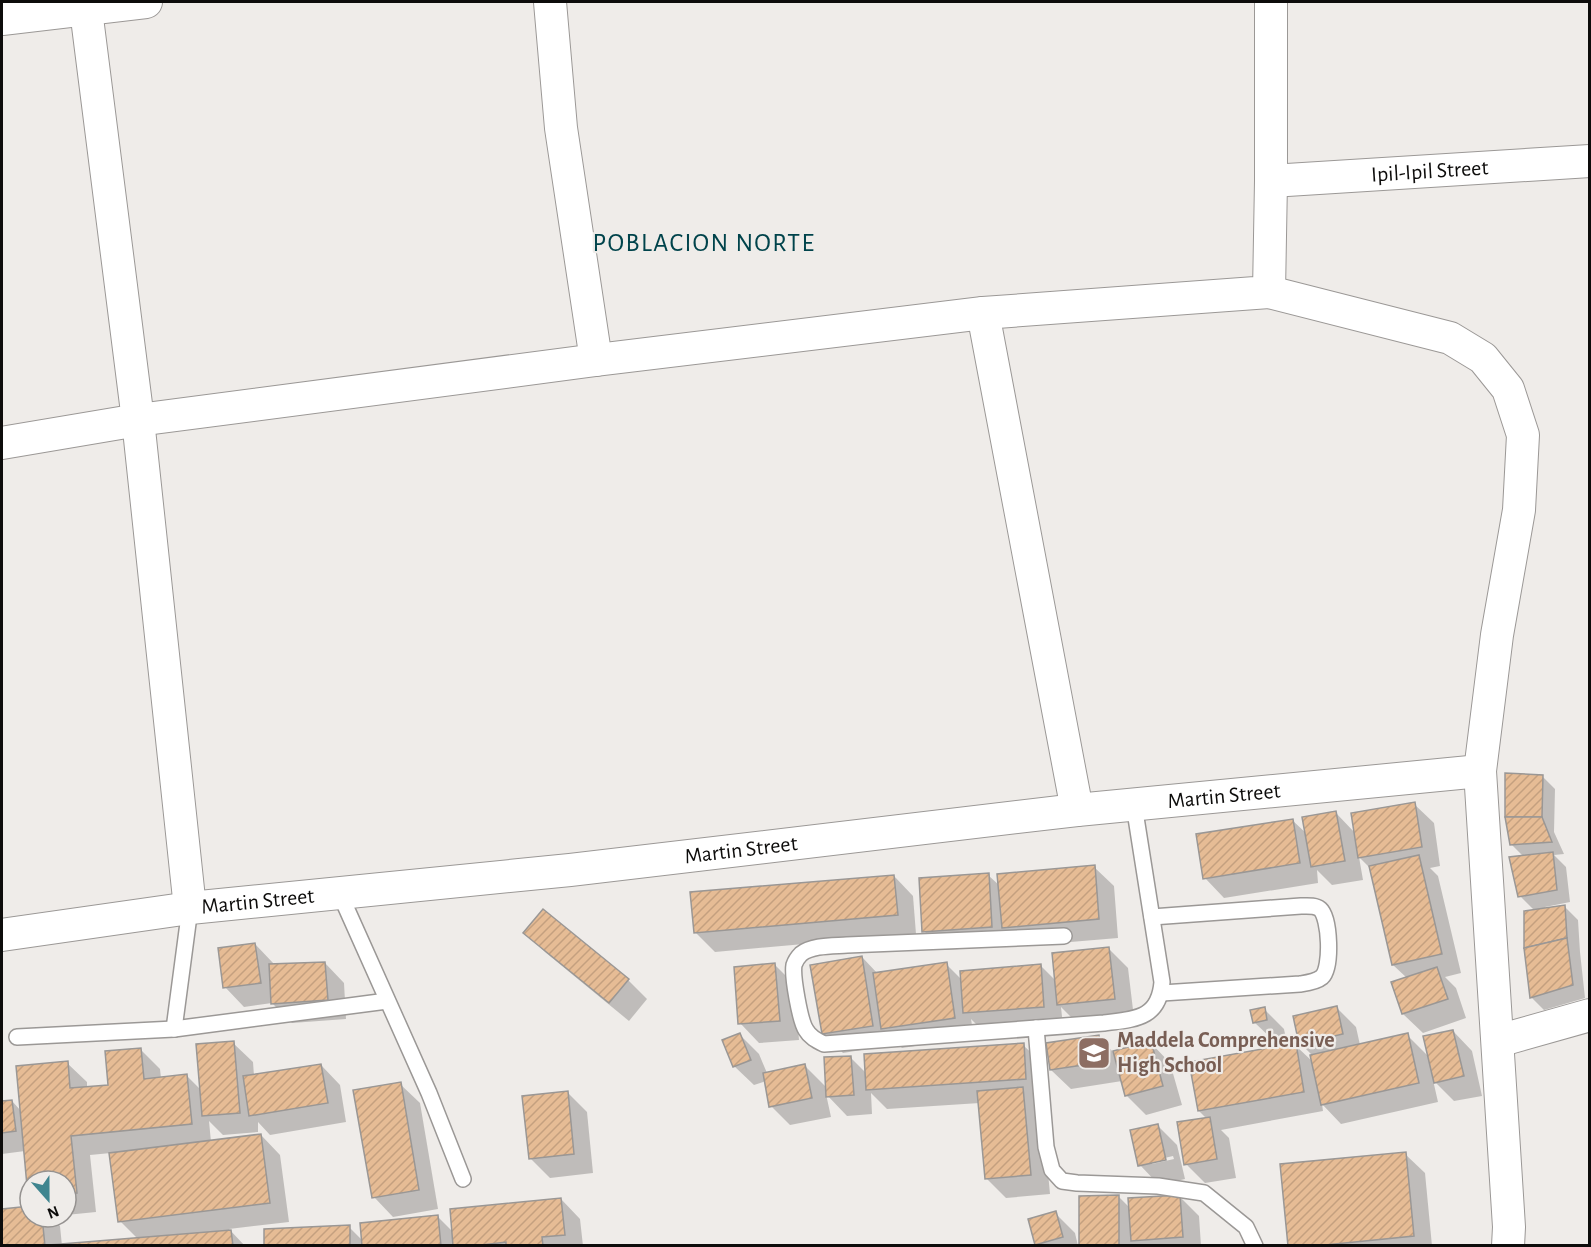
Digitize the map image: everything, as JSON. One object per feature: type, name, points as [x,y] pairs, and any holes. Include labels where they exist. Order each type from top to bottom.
[{"type":"street","points":[[2,19],[85,6],[146,2]]},
{"type":"street","points":[[550,2],[561,128],[596,360]]},
{"type":"street","points":[[1269,292],[1271,2]]},
{"type":"street","points":[[85,6],[138,420],[190,908]]},
{"type":"street","name":"Ipil-Ipil Street","points":[[1271,181],[1590,161]]},
{"type":"street","points":[[2,442],[138,420],[596,360],[983,313],[1269,292],[1450,338],[1483,358],[1508,389],[1523,435],[1519,510],[1497,635],[1480,771],[1509,1227],[1508,1245]]},
{"type":"street","points":[[983,313],[1077,810]]},
{"type":"street","name":"Martin Street","points":[[2,935],[190,908],[570,870],[1077,810],[1480,771]]},
{"type":"street","points":[[1497,1041],[1590,1015]]},
{"type":"lane","points":[[1064,936],[847,945],[813,949],[802,953],[794,963],[793,973],[801,1020],[813,1039],[824,1044],[1134,1020],[1149,1013],[1162,993],[1162,982],[1134,805]]},
{"type":"lane","points":[[340,894],[429,1094],[463,1179]]},
{"type":"lane","points":[[1152,917],[1301,906],[1316,907],[1322,910],[1326,921],[1328,967],[1323,976],[1316,980],[1300,984],[1162,993]]},
{"type":"lane","points":[[174,1029],[190,908]]},
{"type":"lane","points":[[17,1037],[174,1029],[387,1001]]},
{"type":"lane","points":[[1036,1028],[1046,1147],[1052,1170],[1062,1181],[1158,1186],[1204,1193],[1246,1227],[1255,1245]]},
{"type":"building","points":[[1505,773],[1543,775],[1542,817],[1505,817]]},
{"type":"building","points":[[1415,802],[1422,847],[1358,858],[1351,813]]},
{"type":"building","points":[[1336,811],[1345,861],[1311,867],[1302,817]]},
{"type":"building","points":[[1505,817],[1542,817],[1552,842],[1510,845]]},
{"type":"building","points":[[1293,819],[1300,863],[1203,879],[1196,834]]},
{"type":"building","points":[[1553,852],[1557,890],[1518,897],[1509,857]]},
{"type":"building","points":[[1419,855],[1442,954],[1392,965],[1369,866]]},
{"type":"building","points":[[1095,865],[1099,919],[1002,928],[997,874]]},
{"type":"building","points":[[989,873],[992,927],[922,932],[919,878]]},
{"type":"building","points":[[894,875],[898,915],[694,933],[690,892]]},
{"type":"building","points":[[1565,905],[1567,938],[1524,948],[1524,911]]},
{"type":"building","points":[[543,909],[629,979],[609,1003],[523,933]]},
{"type":"building","points":[[1567,938],[1573,985],[1530,998],[1524,948]]},
{"type":"building","points":[[255,943],[261,983],[223,988],[218,948]]},
{"type":"building","points":[[1109,947],[1115,999],[1057,1005],[1052,953]]},
{"type":"building","points":[[862,956],[873,1026],[822,1034],[810,965]]},
{"type":"building","points":[[325,962],[328,1000],[271,1004],[269,964]]},
{"type":"building","points":[[947,962],[955,1018],[881,1029],[873,973]]},
{"type":"building","points":[[775,963],[780,1021],[738,1024],[734,967]]},
{"type":"building","points":[[1041,964],[1044,1007],[963,1013],[960,971]]},
{"type":"building","points":[[1437,967],[1448,999],[1402,1014],[1391,982]]},
{"type":"building","points":[[1337,1006],[1343,1034],[1299,1044],[1293,1016]]},
{"type":"building","points":[[1265,1007],[1267,1020],[1253,1023],[1250,1010]]},
{"type":"building","points":[[1453,1030],[1464,1076],[1434,1083],[1423,1036]]},
{"type":"building","points":[[740,1033],[751,1060],[733,1067],[722,1040]]},
{"type":"building","points":[[1408,1033],[1419,1083],[1321,1105],[1310,1055]]},
{"type":"building","points":[[1099,1035],[1103,1062],[1050,1070],[1046,1043]]},
{"type":"building","points":[[234,1041],[240,1113],[202,1116],[196,1044]]},
{"type":"building","points":[[1151,1041],[1163,1086],[1125,1096],[1113,1051]]},
{"type":"building","points":[[1024,1043],[1026,1079],[866,1090],[864,1054]]},
{"type":"building","points":[[1296,1043],[1304,1092],[1198,1111],[1189,1062]]},
{"type":"building","points":[[141,1048],[144,1079],[187,1074],[192,1124],[71,1136],[74,1169],[25,1169],[16,1066],[68,1061],[70,1088],[108,1085],[105,1051]]},
{"type":"building","points":[[851,1056],[854,1095],[826,1097],[824,1057]]},
{"type":"building","points":[[321,1064],[328,1103],[249,1116],[243,1076]]},
{"type":"building","points":[[805,1064],[812,1098],[769,1107],[763,1073]]},
{"type":"building","points":[[401,1082],[419,1190],[372,1198],[353,1090]]},
{"type":"building","points":[[1023,1087],[1031,1175],[985,1179],[977,1091]]},
{"type":"building","points":[[568,1091],[574,1154],[529,1159],[522,1096]]},
{"type":"building","points":[[12,1100],[16,1131],[2,1133],[2,1101]]},
{"type":"building","points":[[1210,1117],[1217,1159],[1184,1165],[1177,1122]]},
{"type":"building","points":[[1158,1124],[1166,1160],[1138,1166],[1130,1130]]},
{"type":"building","points":[[261,1134],[270,1203],[118,1222],[109,1153]]},
{"type":"building","points":[[1406,1152],[1414,1236],[1315,1246],[1288,1246],[1280,1164]]},
{"type":"building","points":[[1119,1195],[1119,1246],[1079,1246],[1079,1196]]},
{"type":"building","points":[[1180,1195],[1183,1237],[1131,1241],[1128,1198]]},
{"type":"building","points":[[561,1198],[565,1235],[542,1237],[543,1246],[506,1246],[506,1242],[453,1246],[450,1209]]},
{"type":"building","points":[[18,1207],[18,1229],[43,1229],[45,1246],[2,1246],[2,1209]]},
{"type":"building","points":[[1056,1211],[1063,1237],[1035,1245],[1028,1219]]},
{"type":"building","points":[[438,1215],[441,1246],[362,1246],[360,1223]]},
{"type":"building","points":[[350,1225],[350,1246],[264,1246],[264,1229]]},
{"type":"building","points":[[231,1230],[233,1246],[49,1246],[49,1245]]},
{"type":"place","name":"Maddela Comprehensive High School","points":[[1094,1053]]},
{"type":"district","name":"POBLACION NORTE","points":[[704,243]]}]
